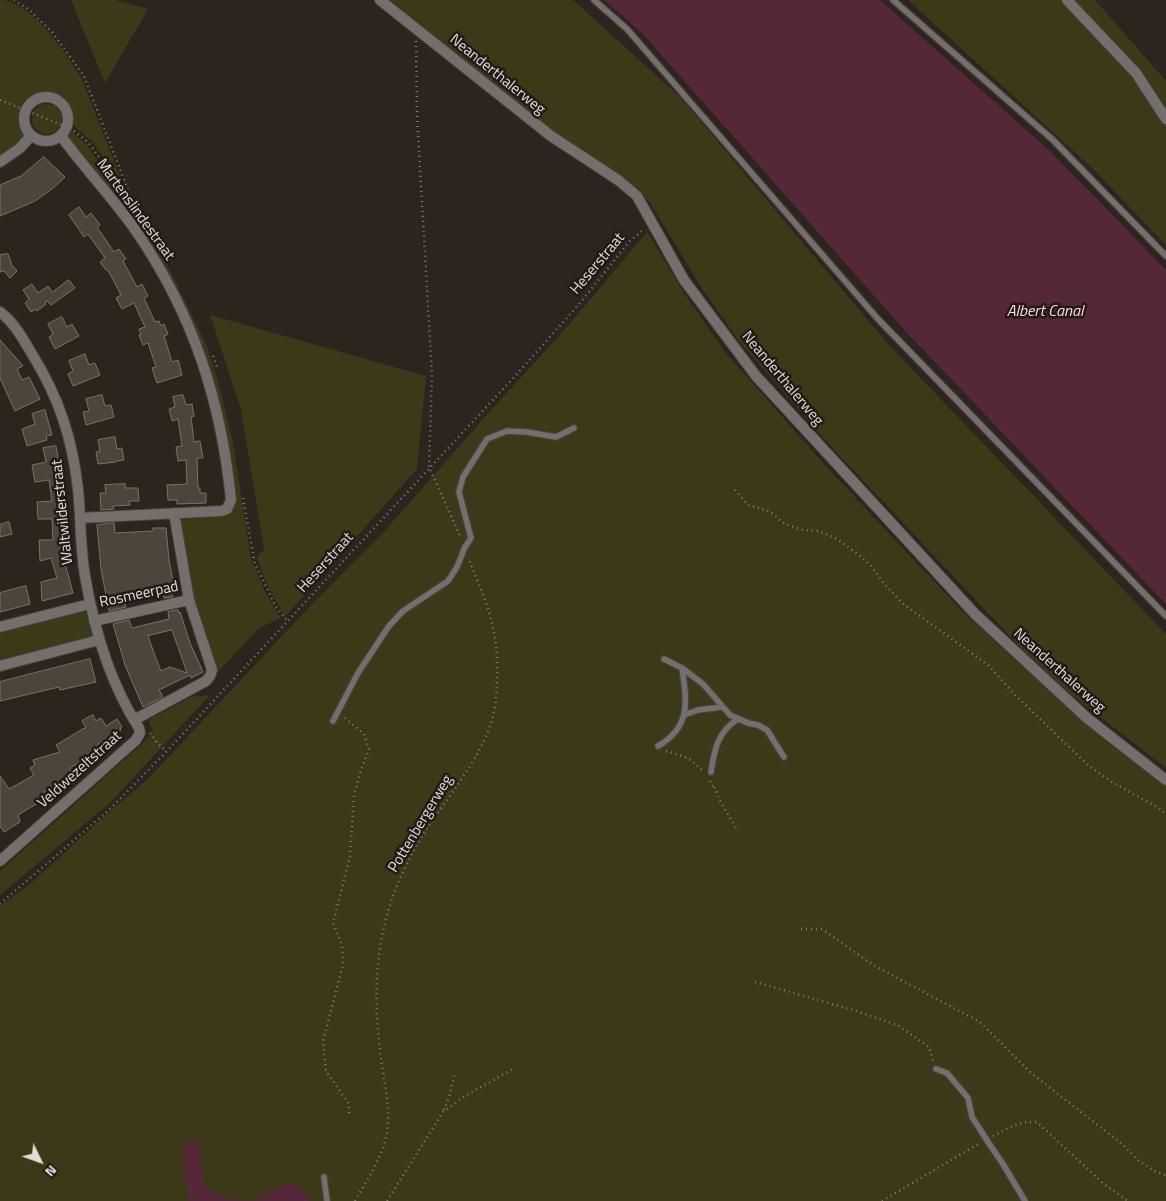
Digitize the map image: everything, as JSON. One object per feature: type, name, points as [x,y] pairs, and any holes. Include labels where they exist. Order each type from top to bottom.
[{"type":"street","name":"Neanderthalerweg","points":[[380,0],[550,136],[618,180],[637,196],[684,280],[756,376],[975,614],[1087,718],[1166,780]]},
{"type":"street","points":[[1068,0],[1136,73],[1166,119]]},
{"type":"street","points":[[43,97],[50,97],[57,99],[63,104],[69,116],[68,127],[62,136],[43,141],[31,136],[24,123],[26,109],[30,103],[43,97]]},
{"type":"street","points":[[0,162],[20,148],[31,136]]},
{"type":"street","name":"Martenslindestraat","points":[[62,136],[136,231],[161,270],[185,317],[210,382],[221,427],[231,500],[227,509],[221,511],[80,518]]},
{"type":"street","name":"Waltwilderstraat","points":[[0,312],[8,317],[21,336],[45,376],[60,407],[69,436],[74,463],[85,574],[90,604],[99,640],[114,682],[134,720]]},
{"type":"street","name":"Rosmeerpad","points":[[174,513],[189,600],[212,670]]},
{"type":"street","name":"Rosmeerpad","points":[[94,620],[189,600]]},
{"type":"street","points":[[0,627],[90,604]]},
{"type":"street","points":[[0,666],[99,640]]},
{"type":"street","name":"Veldwezeltstraat","points":[[0,861],[136,740],[140,733],[134,720],[206,681],[212,670]]},
{"type":"lane","points":[[594,0],[627,29],[877,318],[1166,616]]},
{"type":"lane","points":[[893,0],[1053,140],[1166,256]]},
{"type":"lane","points":[[333,721],[358,673],[389,626],[403,611],[448,581],[457,567],[471,538],[459,492],[463,477],[487,439],[507,432],[527,432],[556,437],[574,428]]},
{"type":"lane","points":[[664,659],[682,668],[703,684],[722,707],[738,719],[767,730],[784,757]]},
{"type":"lane","points":[[658,746],[676,734],[684,715],[685,688],[682,668]]},
{"type":"lane","points":[[684,715],[698,710],[722,707]]},
{"type":"lane","points":[[708,772],[720,736],[738,719]]},
{"type":"lane","points":[[936,1069],[947,1074],[968,1098],[972,1117],[1008,1171],[1025,1201]]},
{"type":"lane","points":[[324,1177],[327,1201]]},
{"type":"path","points":[[14,0],[28,9],[52,32],[84,76],[132,203]]},
{"type":"path","points":[[420,32],[415,42],[432,375],[429,468]]},
{"type":"path","points":[[0,100],[26,109]]},
{"type":"path","name":"Heserstraat","points":[[0,904],[109,810],[168,750],[517,374],[580,303],[628,242],[652,222]]},
{"type":"path","name":"Pottenbergerweg","points":[[355,1201],[381,1156],[387,1135],[388,1114],[377,1016],[378,962],[384,924],[395,889],[410,858],[472,762],[485,737],[495,708],[498,683],[496,647],[491,618],[465,547],[429,468]]},
{"type":"path","points":[[736,490],[748,505],[769,511],[785,524],[803,530],[819,531],[838,539],[860,555],[902,603],[988,665],[1016,696],[1089,766],[1166,814]]},
{"type":"path","points":[[338,713],[364,734],[369,750],[354,796],[350,856],[333,923],[342,945],[343,965],[323,1041],[326,1071],[348,1104],[349,1113]]},
{"type":"path","points":[[158,744],[168,750]]},
{"type":"path","points":[[658,746],[688,758],[708,772],[720,801],[736,828]]},
{"type":"path","points":[[709,780],[714,788]]},
{"type":"path","points":[[0,896],[4,900]]},
{"type":"path","points":[[801,929],[822,929],[873,965],[980,1022],[1030,1073],[1121,1143],[1139,1160],[1156,1172],[1166,1175]]},
{"type":"path","points":[[755,982],[853,1010],[896,1025],[929,1047],[936,1069]]},
{"type":"path","points":[[443,1112],[465,1096],[515,1068]]},
{"type":"path","points":[[387,1201],[443,1112],[455,1073]]},
{"type":"shaded area","points":[[0,0],[12,2],[35,19],[58,43],[76,69],[82,79],[125,190],[92,141],[73,125],[70,107],[62,97],[51,93],[40,94],[30,100],[23,110],[22,123],[28,137],[0,160]]},
{"type":"shaded area","points":[[71,0],[115,0],[148,9],[105,83]]},
{"type":"shaded area","points":[[389,0],[573,0],[680,97],[889,345],[1166,634],[1166,768],[1073,696],[1023,650],[837,453],[739,341],[701,287],[652,206],[639,189],[546,127]]},
{"type":"shaded area","points":[[908,0],[1095,0],[1166,81],[1166,245],[1092,168]]},
{"type":"shaded area","points":[[47,104],[53,105],[61,113],[61,125],[53,133],[47,134],[41,133],[33,125],[32,119],[33,113],[41,105]]},
{"type":"shaded area","points":[[70,130],[86,144],[128,202],[170,271],[207,346],[219,385],[233,443],[251,559],[267,596],[281,618],[259,628],[218,672],[200,622],[178,520],[225,516],[233,508],[229,445],[215,387],[203,348],[184,308],[66,136]]},
{"type":"shaded area","points":[[647,232],[686,296],[725,352],[824,464],[962,611],[1093,729],[1125,752],[1166,786],[1166,1201],[0,1201],[0,906],[30,884],[147,780],[314,602],[382,534],[568,326]]},
{"type":"shaded area","points":[[210,315],[426,376],[417,469],[285,617],[265,581],[257,557],[264,549],[241,410]]},
{"type":"shaded area","points":[[82,611],[88,615],[91,621],[93,636],[90,639],[0,662],[0,633]]},
{"type":"shaded area","points":[[210,695],[110,803],[0,895],[0,871],[143,743],[153,732],[148,720],[191,697]]},
{"type":"water","name":"Albert Canal","points":[[604,0],[880,0],[1052,153],[1166,270],[1166,604],[907,333],[642,33]]},
{"type":"water","points":[[192,1139],[196,1139],[198,1144],[205,1184],[216,1194],[234,1199],[251,1200],[289,1184],[296,1185],[303,1190],[310,1201],[190,1201],[183,1159],[185,1145]]},
{"type":"building","points":[[44,157],[65,177],[35,201],[0,216],[0,185],[21,176]]},
{"type":"building","points":[[79,207],[86,217],[91,213],[100,225],[97,227],[114,252],[119,249],[126,259],[123,261],[137,287],[142,284],[148,296],[144,298],[155,322],[159,321],[161,326],[164,324],[168,334],[164,336],[172,362],[178,360],[182,375],[157,383],[152,368],[156,367],[148,343],[143,345],[139,335],[141,334],[139,329],[145,327],[134,303],[122,309],[116,298],[121,295],[108,270],[100,262],[105,258],[88,234],[84,237],[69,215]]},
{"type":"building","points":[[8,254],[12,265],[17,271],[10,278],[4,271],[0,272],[0,255]]},
{"type":"building","points":[[69,280],[75,288],[51,305],[47,301],[37,311],[36,309],[31,312],[25,303],[29,299],[23,290],[32,284],[38,293],[48,286],[52,292]]},
{"type":"building","points":[[62,317],[67,327],[72,324],[79,336],[55,349],[49,337],[53,334],[48,324]]},
{"type":"building","points":[[0,340],[23,366],[17,369],[22,380],[29,377],[40,399],[15,411],[0,378]]},
{"type":"building","points":[[85,354],[89,365],[95,363],[100,375],[73,386],[68,374],[73,371],[69,361]]},
{"type":"building","points":[[102,395],[105,406],[111,405],[114,417],[86,425],[83,412],[89,411],[86,399]]},
{"type":"building","points":[[183,395],[186,405],[192,404],[194,416],[191,417],[194,442],[200,441],[203,458],[197,458],[198,488],[200,488],[200,493],[206,493],[206,503],[177,504],[177,500],[168,500],[167,485],[187,484],[186,460],[178,461],[176,447],[182,446],[178,419],[172,421],[169,409],[175,407],[173,397]]},
{"type":"building","points":[[45,410],[52,435],[46,436],[47,440],[27,446],[22,429],[35,424],[32,414]]},
{"type":"building","points":[[115,437],[117,449],[122,448],[124,460],[98,464],[96,452],[100,451],[98,440]]},
{"type":"building","points":[[56,446],[64,490],[67,548],[61,548],[73,593],[42,601],[41,582],[57,578],[51,558],[40,561],[39,540],[53,540],[52,519],[38,519],[37,502],[52,501],[49,480],[35,482],[32,465],[46,462],[43,448]]},
{"type":"building","points":[[125,484],[125,488],[138,488],[139,501],[129,501],[130,505],[113,506],[114,509],[101,510],[100,493],[106,493],[105,485]]},
{"type":"building","points":[[9,522],[12,534],[0,537],[0,525]]},
{"type":"building","points":[[114,523],[115,533],[153,531],[153,528],[166,528],[169,560],[175,591],[171,592],[173,597],[164,598],[162,591],[124,601],[126,607],[109,611],[101,569],[97,525]]},
{"type":"building","points":[[26,586],[30,604],[0,612],[0,593]]},
{"type":"building","points":[[178,610],[180,612],[190,643],[203,672],[191,678],[190,675],[159,690],[163,697],[143,707],[125,665],[113,624],[129,620],[132,628],[169,619],[168,612]],"holes":[[[172,630],[187,673],[170,667],[161,671],[148,636]]]},
{"type":"building","points":[[90,659],[96,682],[60,690],[59,687],[0,701],[0,682]]},
{"type":"building","points":[[93,715],[96,721],[101,718],[106,726],[117,719],[122,727],[121,730],[97,745],[98,751],[70,768],[72,775],[44,792],[46,798],[18,815],[20,822],[4,832],[0,826],[0,776],[9,789],[34,775],[30,768],[35,765],[33,760],[60,752],[56,745],[86,727],[82,721]]}]
